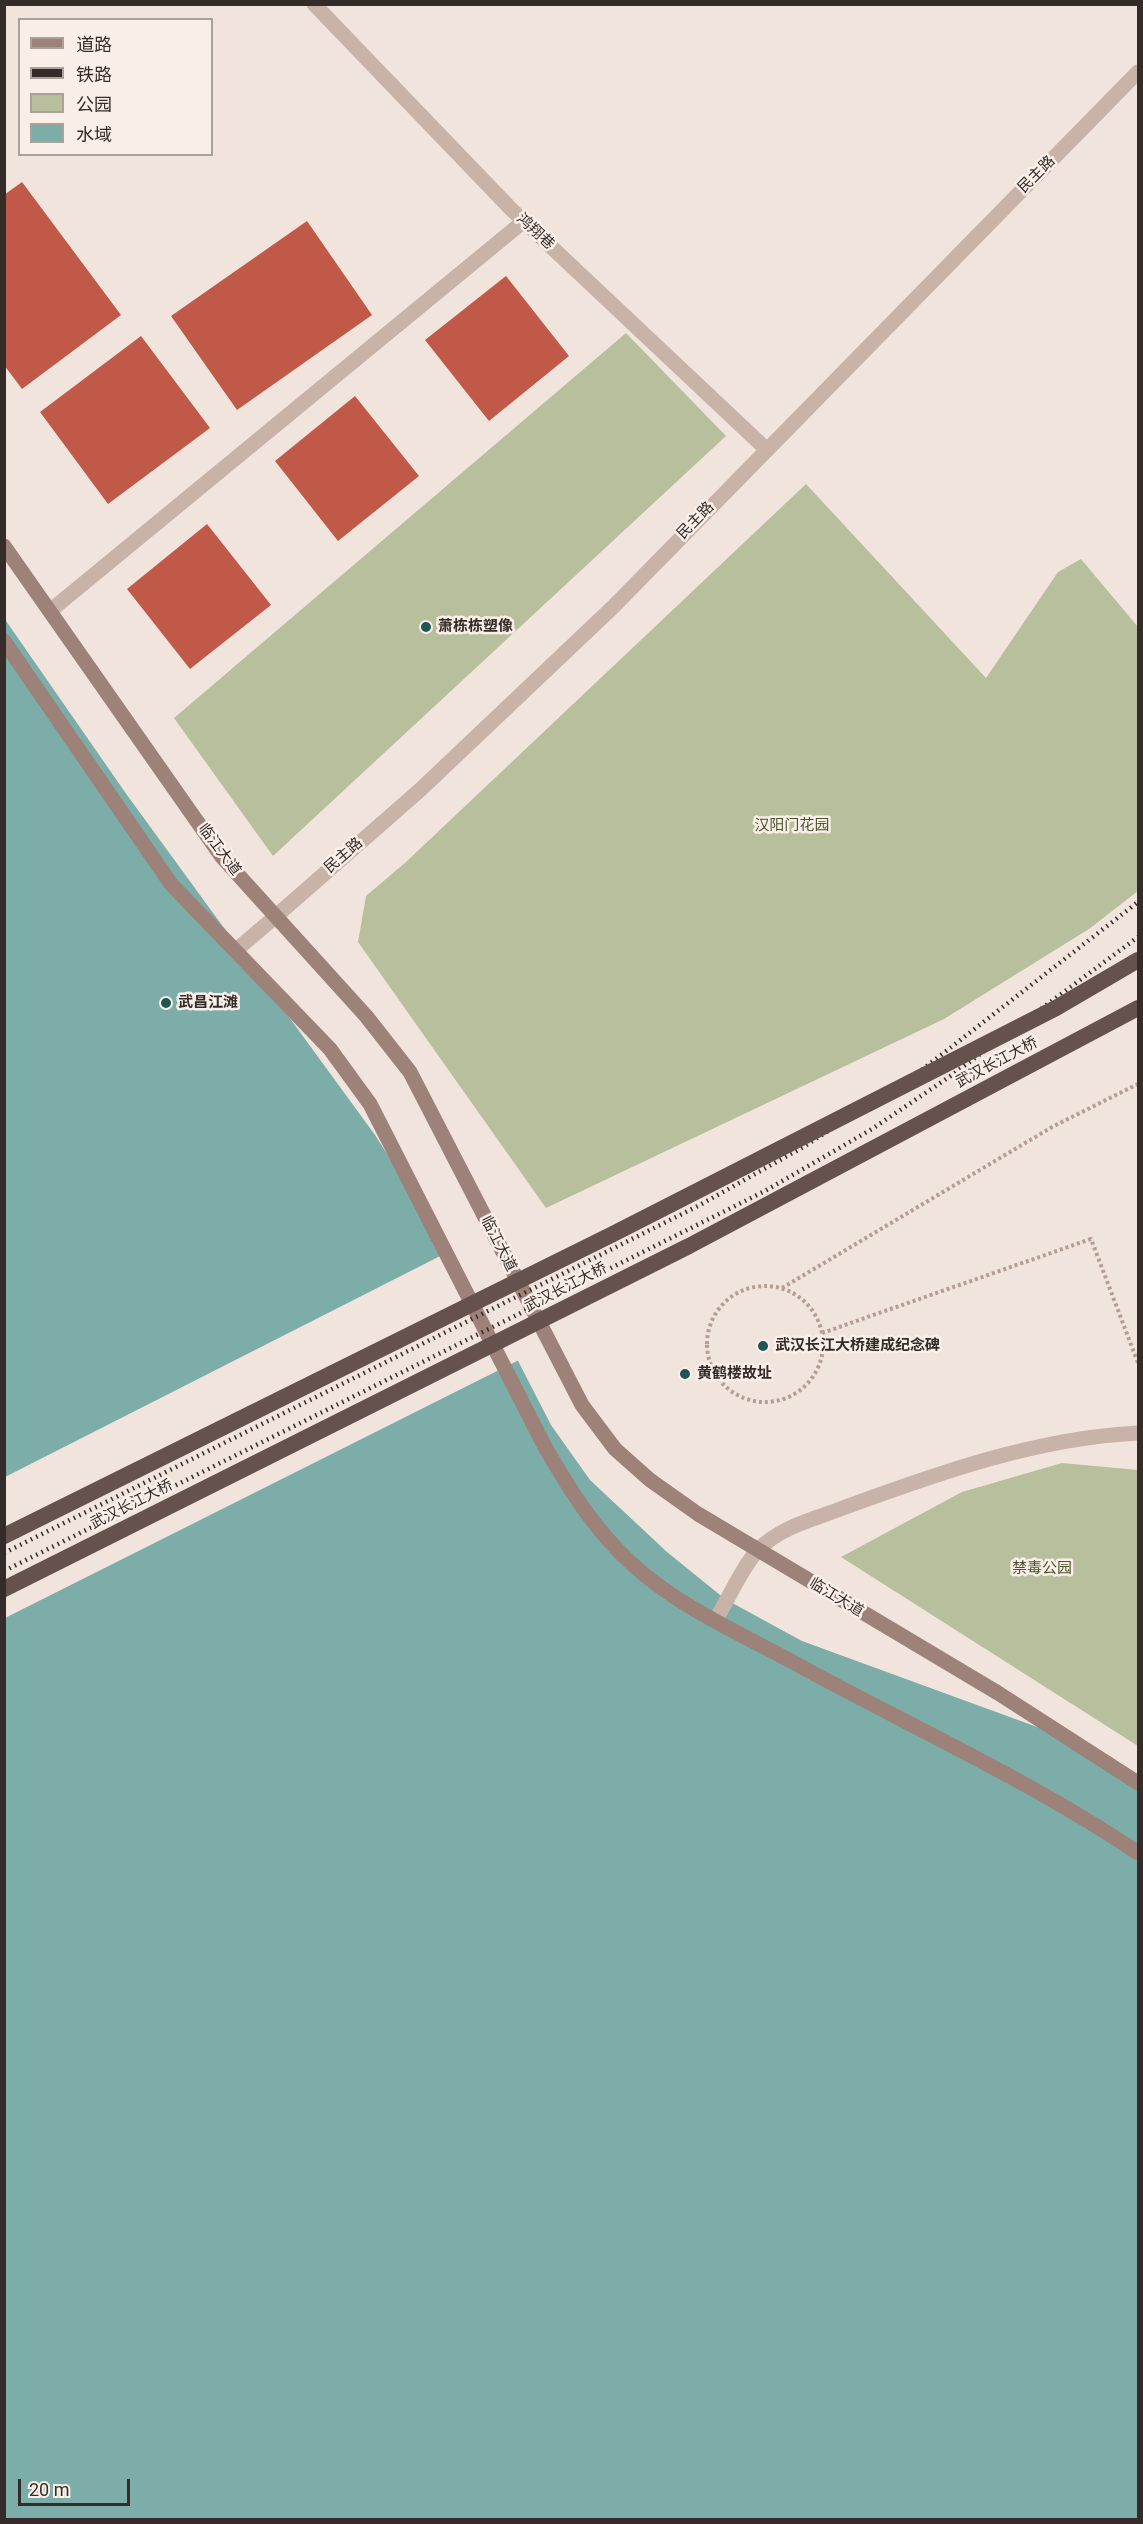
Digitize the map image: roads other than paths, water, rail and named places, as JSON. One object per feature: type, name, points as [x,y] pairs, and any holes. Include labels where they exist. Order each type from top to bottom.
[{"type":"highway","name":"武汉长江大桥","points":[[4,1536],[623,1228],[1056,1008],[1138,960]]},
{"type":"highway","name":"武汉长江大桥","points":[[4,1589],[688,1246],[1138,1008]]},
{"type":"main road","name":"临江大道","points":[[4,546],[222,857],[366,1016],[410,1072],[582,1405],[615,1449],[650,1480],[757,1551],[998,1693],[1138,1783]]},
{"type":"main road","points":[[4,640],[171,884],[330,1049],[370,1104],[544,1447],[572,1494],[599,1531],[633,1565],[674,1596],[715,1621],[1029,1787],[1138,1853]]},
{"type":"street","name":"鸿翔巷","points":[[314,4],[524,221],[766,449]]},
{"type":"street","name":"民主路","points":[[236,951],[420,790],[613,607],[1138,72]]},
{"type":"street","points":[[50,611],[524,221]]},
{"type":"street","points":[[715,1621],[757,1551],[782,1531],[871,1498],[1018,1451],[1095,1436],[1138,1433]]},
{"type":"water","points":[[4,618],[127,795],[375,1135],[514,1353],[551,1425],[590,1480],[667,1552],[725,1599],[802,1641],[1059,1735],[1138,1778],[1138,2519],[5,2519]]},
{"type":"railway","points":[[4,1553],[698,1206],[805,1146],[923,1069],[1138,902]]},
{"type":"railway","points":[[4,1571],[765,1191],[872,1129],[952,1075],[1138,937]]},
{"type":"place","name":"萧栋栋塑像","points":[[426,627]]},
{"type":"place","name":"武昌江滩","points":[[166,1003]]},
{"type":"place","name":"武汉长江大桥建成纪念碑","points":[[763,1346]]},
{"type":"place","name":"黄鹤楼故址","points":[[685,1374]]},
{"type":"park label","name":"汉阳门花园","points":[[792,826]]},
{"type":"park label","name":"禁毒公园","points":[[1042,1569]]}]
